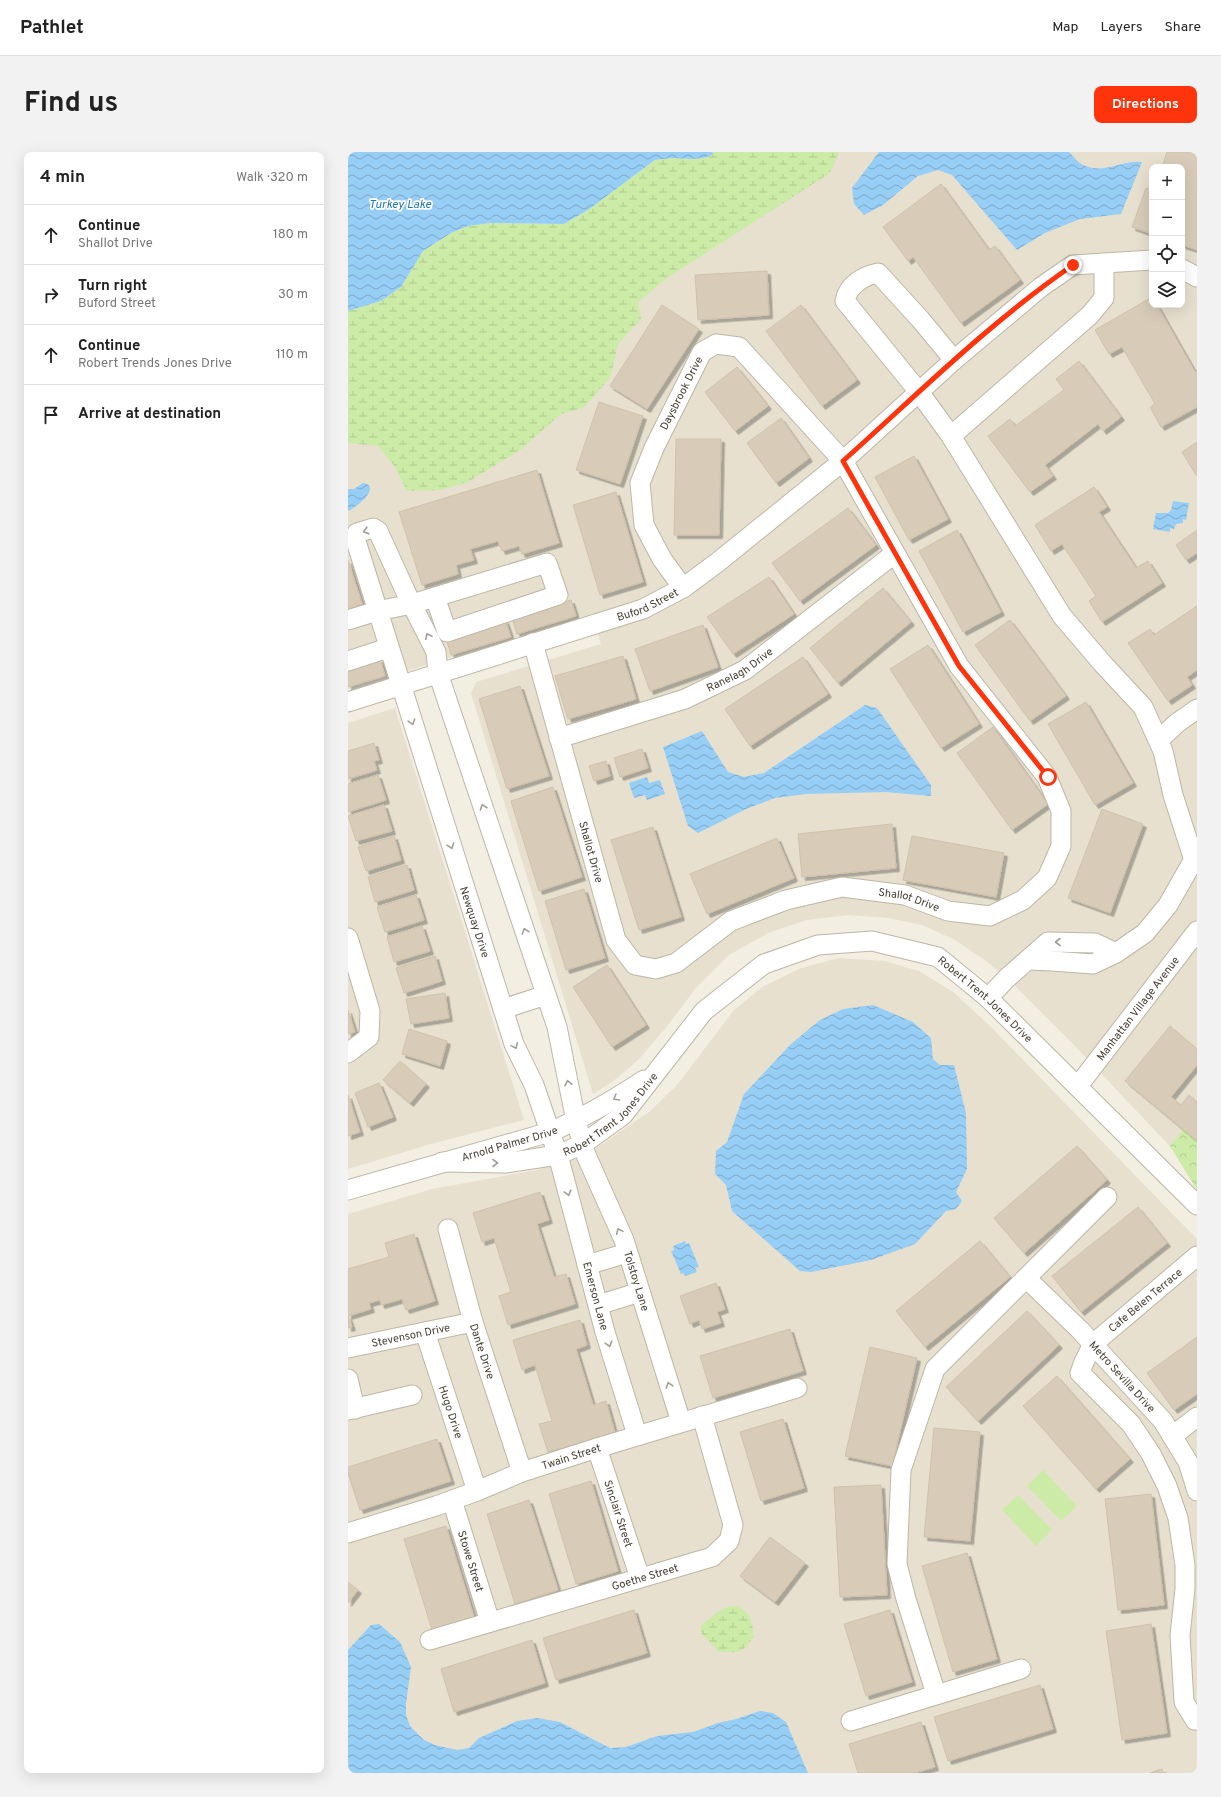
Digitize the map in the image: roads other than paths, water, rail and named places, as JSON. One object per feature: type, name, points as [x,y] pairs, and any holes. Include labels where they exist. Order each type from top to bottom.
[{"type":"street","name":"Buford Street","points":[[348,702],[643,609],[684,588],[843,461],[954,360],[1041,287],[1073,265],[1149,260]]},
{"type":"street","points":[[951,436],[1090,315],[1104,298],[1104,263]]},
{"type":"street","points":[[1185,271],[1197,277]]},
{"type":"street","points":[[954,360],[878,273],[866,276],[846,292],[844,301],[919,392],[951,436],[1062,616],[1143,707],[1163,751],[1173,795],[1196,857],[1168,906],[1145,933],[1116,953],[1093,964],[1028,960]]},
{"type":"street","name":"Daysbrook Drive","points":[[684,588],[662,560],[644,525],[640,483],[654,448],[702,352],[716,344],[739,348],[843,461]]},
{"type":"street","name":"Shallot Drive","points":[[533,643],[616,940],[635,965],[656,969],[676,963],[731,921],[786,900],[842,887],[905,895],[948,911],[990,916],[1023,900],[1048,878],[1061,846],[1061,811],[1048,777],[959,666],[894,554],[843,461]]},
{"type":"street","name":"Newquay Drive","points":[[412,604],[378,531],[373,528],[357,533],[355,538],[388,648],[514,1044],[534,1085],[558,1155]]},
{"type":"street","name":"Ranelagh Drive","points":[[560,738],[685,699],[745,670],[894,554]]},
{"type":"street","points":[[348,620],[377,611],[412,604],[435,597],[547,563],[558,596],[447,632],[435,597]]},
{"type":"street","points":[[412,604],[436,652],[438,673],[546,995],[556,1027],[576,1121],[583,1144]]},
{"type":"street","points":[[348,661],[388,648]]},
{"type":"street","points":[[1159,740],[1177,723],[1197,709]]},
{"type":"street","name":"Manhattan Village Avenue","points":[[1078,1086],[1197,930]]},
{"type":"street","points":[[348,938],[370,1011],[369,1037],[348,1053]]},
{"type":"street","name":"Robert Trent Jones Drive","points":[[558,1155],[583,1144],[623,1115],[704,1011],[764,964],[818,945],[872,941],[938,957],[988,998],[1197,1205]]},
{"type":"street","points":[[988,998],[1007,978],[1048,942],[1095,943],[1116,953]]},
{"type":"street","points":[[1076,963],[1078,942]]},
{"type":"street","points":[[503,1009],[546,995]]},
{"type":"street","name":"Robert Trent Jones Drive","points":[[576,1121],[618,1097],[660,1069]]},
{"type":"street","name":"Arnold Palmer Drive","points":[[348,1190],[550,1132],[576,1121]]},
{"type":"street","name":"Tolstoy Lane","points":[[583,1144],[627,1253],[681,1422]]},
{"type":"street","name":"Arnold Palmer Drive","points":[[442,1162],[505,1163],[558,1155]]},
{"type":"street","name":"Emerson Lane","points":[[558,1155],[598,1305],[637,1436]]},
{"type":"street","points":[[936,1694],[906,1599],[897,1564],[901,1470],[935,1369],[1107,1198]]},
{"type":"street","name":"Dante Drive","points":[[448,1229],[473,1322],[522,1472]]},
{"type":"street","points":[[587,1265],[627,1253]]},
{"type":"street","name":"Cafe Belen Terrace","points":[[1093,1344],[1197,1256]]},
{"type":"street","name":"Metro Sevilla Drive","points":[[1026,1278],[1093,1344],[1163,1421],[1188,1462],[1197,1491]]},
{"type":"street","points":[[598,1305],[640,1292]]},
{"type":"street","name":"Stevenson Drive","points":[[348,1348],[473,1322]]},
{"type":"street","name":"Hugo Drive","points":[[425,1332],[477,1491]]},
{"type":"street","points":[[1093,1344],[1080,1373],[1131,1424],[1151,1454],[1167,1486],[1178,1518],[1185,1565],[1185,1589],[1180,1635],[1184,1702],[1195,1720],[1197,1720]]},
{"type":"street","points":[[348,1379],[351,1409],[412,1395]]},
{"type":"street","name":"Twain Street","points":[[348,1533],[452,1500],[522,1472],[681,1422],[797,1388]]},
{"type":"street","name":"Goethe Street","points":[[430,1640],[712,1557],[729,1541],[733,1525],[702,1416]]},
{"type":"street","points":[[1172,1436],[1197,1417]]},
{"type":"street","name":"Sinclair Street","points":[[597,1448],[640,1578]]},
{"type":"street","points":[[1174,1507],[1197,1498]]},
{"type":"street","name":"Stowe Street","points":[[452,1500],[490,1622]]},
{"type":"street","points":[[850,1720],[1021,1669]]},
{"type":"water","name":"Turkey Lake","points":[[348,152],[713,152],[712,155],[704,158],[672,158],[655,160],[588,210],[564,224],[490,223],[468,226],[451,233],[423,251],[401,287],[381,301],[348,311]]},
{"type":"water","points":[[879,152],[1069,152],[1081,164],[1091,168],[1106,168],[1127,163],[1142,162],[1121,214],[1080,219],[1045,233],[1017,250],[952,175],[938,170],[918,176],[883,205],[864,215],[854,204],[852,188]]},
{"type":"water","points":[[363,483],[368,485],[370,488],[369,493],[361,502],[348,511],[348,489],[354,489]]},
{"type":"water","points":[[1173,501],[1189,503],[1186,520],[1183,519],[1183,523],[1176,524],[1174,529],[1170,528],[1170,532],[1153,529],[1156,513],[1168,513],[1171,510]]},
{"type":"water","points":[[865,705],[877,708],[931,785],[931,796],[885,792],[806,794],[775,798],[746,809],[698,833],[688,826],[663,747],[702,731],[728,772],[744,777],[764,773]]},
{"type":"water","points":[[647,777],[649,783],[660,780],[665,794],[647,800],[645,795],[634,798],[629,783]]},
{"type":"water","points":[[873,1005],[913,1022],[931,1038],[933,1059],[940,1065],[954,1065],[966,1113],[967,1169],[956,1192],[962,1201],[956,1209],[946,1211],[915,1244],[871,1260],[811,1272],[800,1271],[732,1211],[726,1185],[715,1174],[716,1151],[727,1142],[744,1094],[791,1044],[820,1020],[843,1009]]},
{"type":"water","points":[[685,1241],[686,1244],[689,1243],[699,1267],[695,1268],[697,1272],[685,1276],[683,1273],[681,1274],[671,1251],[674,1250],[673,1246]]},
{"type":"water","points":[[379,1624],[400,1642],[411,1667],[406,1704],[406,1715],[410,1726],[424,1740],[435,1745],[457,1750],[469,1748],[479,1738],[517,1721],[538,1718],[560,1722],[610,1748],[626,1747],[657,1736],[693,1732],[760,1711],[773,1713],[786,1722],[808,1773],[348,1773],[348,1650],[371,1625]]}]
